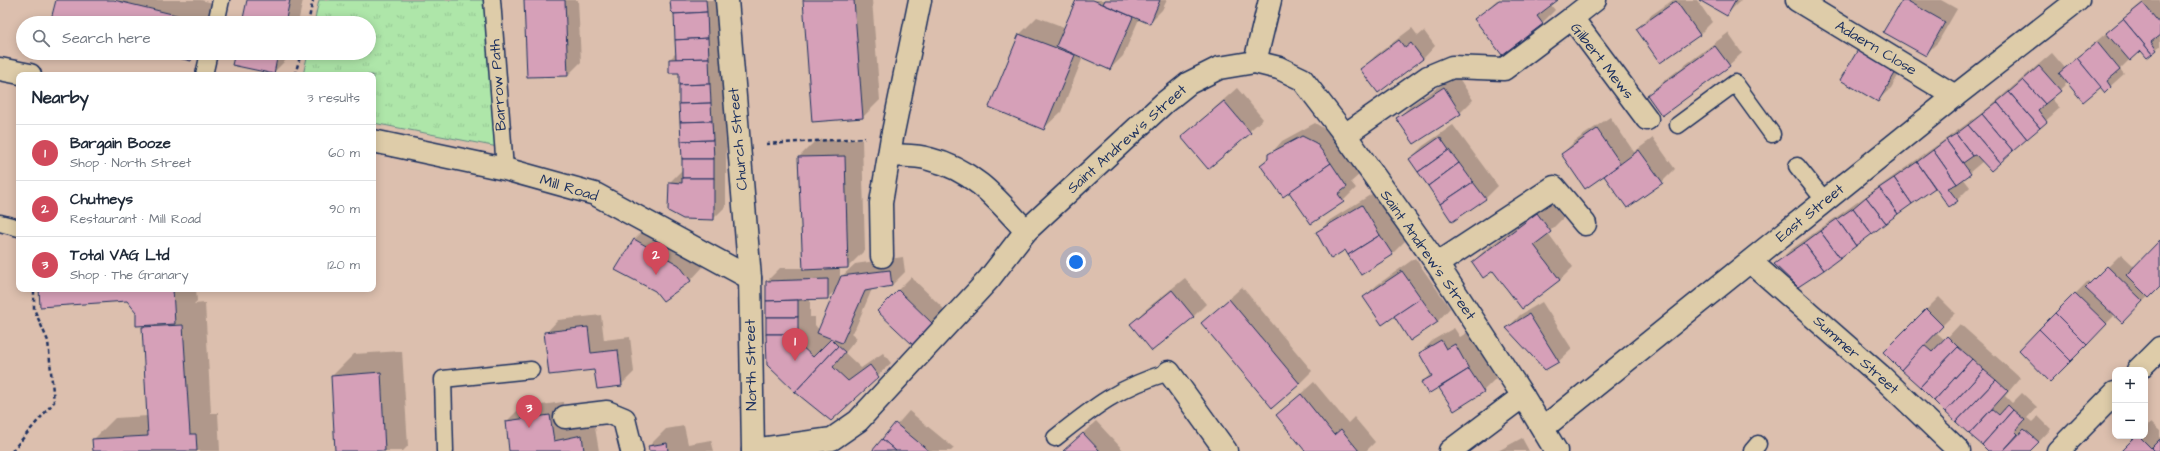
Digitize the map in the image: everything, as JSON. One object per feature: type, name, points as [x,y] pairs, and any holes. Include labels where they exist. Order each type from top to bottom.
[{"type":"street","name":"Church Street","points":[[727,0],[750,278]]},
{"type":"street","points":[[882,256],[881,203],[920,0]]},
{"type":"street","points":[[1255,62],[1270,0]]},
{"type":"street","points":[[1572,18],[1595,0]]},
{"type":"street","name":"Adaern Close","points":[[1797,0],[1954,96]]},
{"type":"street","name":"East Street","points":[[1543,428],[1751,262],[1954,96],[2078,0]]},
{"type":"street","name":"Gilbert Mews","points":[[1345,135],[1428,77],[1452,67],[1504,69],[1572,18],[1647,119]]},
{"type":"street","name":"Saint Andrew's Street","points":[[753,450],[829,445],[858,421],[934,340],[989,279],[1026,231],[1164,103],[1188,83],[1219,68],[1255,62],[1279,68],[1302,79],[1345,135],[1437,264],[1524,396],[1556,451]]},
{"type":"street","points":[[0,69],[16,72]]},
{"type":"street","name":"Mill Road","points":[[376,142],[505,169],[595,194],[750,278]]},
{"type":"street","points":[[891,146],[961,170],[981,183],[1026,231]]},
{"type":"street","points":[[1437,264],[1554,187],[1585,224]]},
{"type":"street","name":"Summer Street","points":[[1751,262],[1882,377],[1959,451]]},
{"type":"street","name":"North Street","points":[[750,278],[753,450]]},
{"type":"street","points":[[2141,367],[2160,348]]},
{"type":"street","points":[[1169,372],[1226,451]]},
{"type":"street","points":[[1450,451],[1524,396]]},
{"type":"street","points":[[2058,451],[2112,396]]},
{"type":"street","points":[[565,417],[607,412],[624,419],[632,451]]},
{"type":"lane","points":[[218,16],[221,0]]},
{"type":"lane","name":"Barrow Path","points":[[492,0],[505,169]]},
{"type":"lane","points":[[205,72],[207,60]]},
{"type":"lane","points":[[1678,125],[1734,83],[1772,134]]},
{"type":"lane","points":[[1797,166],[1825,201]]},
{"type":"lane","points":[[0,223],[16,227]]},
{"type":"lane","points":[[445,451],[443,379],[531,370]]},
{"type":"lane","points":[[1054,438],[1094,406],[1126,387],[1169,372]]},
{"type":"path","points":[[310,16],[313,0]]},
{"type":"path","points":[[296,72],[299,60]]},
{"type":"path","points":[[738,145],[891,146]]},
{"type":"path","points":[[12,451],[54,402],[48,341],[34,309],[34,292]]},
{"type":"green space","points":[[319,0],[485,0],[492,108],[498,147],[376,124],[376,72],[304,72],[306,60],[376,60],[376,16],[316,16]]},
{"type":"building","points":[[56,0],[114,0],[180,16],[52,16]]},
{"type":"building","points":[[247,0],[290,0],[287,16],[244,16]]},
{"type":"building","points":[[524,0],[565,0],[568,76],[527,77]]},
{"type":"building","points":[[670,0],[706,0],[707,12],[674,14],[671,11]]},
{"type":"building","points":[[803,0],[854,0],[863,118],[812,122]]},
{"type":"building","points":[[1076,0],[1093,0],[1133,17],[1110,70],[1056,46]]},
{"type":"building","points":[[1105,0],[1160,0],[1150,24],[1103,4]]},
{"type":"building","points":[[1499,0],[1558,0],[1537,16],[1543,24],[1502,55],[1474,19]]},
{"type":"building","points":[[1699,0],[1736,0],[1727,16]]},
{"type":"building","points":[[1902,0],[1906,0],[1945,22],[1926,56],[1883,32]]},
{"type":"building","points":[[1676,1],[1700,35],[1660,63],[1636,29]]},
{"type":"building","points":[[2143,3],[2160,24],[2160,35],[2151,42],[2157,50],[2152,54],[2123,19]]},
{"type":"building","points":[[707,12],[708,38],[675,40],[674,14]]},
{"type":"building","points":[[2123,19],[2152,54],[2147,58],[2141,51],[2130,61],[2106,33]]},
{"type":"building","points":[[1019,34],[1075,55],[1044,130],[989,107]]},
{"type":"building","points":[[708,38],[709,58],[676,59],[675,40]]},
{"type":"building","points":[[1399,40],[1405,48],[1411,43],[1423,59],[1378,93],[1360,69]]},
{"type":"building","points":[[2097,42],[2120,70],[2107,81],[2111,87],[2105,93],[2077,58]]},
{"type":"building","points":[[1715,46],[1730,66],[1662,116],[1647,95]]},
{"type":"building","points":[[1859,48],[1897,70],[1878,102],[1840,80]]},
{"type":"building","points":[[709,58],[710,84],[679,85],[679,73],[669,73],[669,59]]},
{"type":"building","points":[[2077,58],[2101,87],[2083,102],[2059,73]]},
{"type":"building","points":[[233,60],[277,60],[274,72],[265,72],[232,65]]},
{"type":"building","points":[[2039,66],[2061,91],[2045,104],[2023,80]]},
{"type":"building","points":[[2023,80],[2045,104],[2038,110],[2047,122],[2040,128],[2009,92]]},
{"type":"building","points":[[710,84],[711,103],[679,104],[679,85]]},
{"type":"building","points":[[1444,87],[1461,114],[1414,144],[1396,118]]},
{"type":"building","points":[[2009,92],[2040,128],[2027,139],[1997,102]]},
{"type":"building","points":[[1224,101],[1251,133],[1208,169],[1181,137]]},
{"type":"building","points":[[1997,102],[2027,139],[2013,151],[1982,114]]},
{"type":"building","points":[[711,103],[712,121],[680,122],[679,104]]},
{"type":"building","points":[[1982,114],[2013,151],[2000,163],[1968,125]]},
{"type":"building","points":[[712,121],[713,140],[681,141],[680,122]]},
{"type":"building","points":[[1968,125],[2000,163],[1991,171],[1976,155],[1973,156],[1956,134]]},
{"type":"building","points":[[1597,129],[1621,164],[1585,189],[1561,154]]},
{"type":"building","points":[[1956,134],[1973,156],[1963,163],[1946,140]]},
{"type":"building","points":[[1302,136],[1316,143],[1331,163],[1283,197],[1260,165],[1268,159],[1268,154]]},
{"type":"building","points":[[1440,137],[1449,150],[1418,172],[1409,159]]},
{"type":"building","points":[[713,140],[714,159],[682,159],[681,141]]},
{"type":"building","points":[[1946,140],[1971,174],[1957,184],[1933,150]]},
{"type":"building","points":[[1449,150],[1459,163],[1428,186],[1418,172]]},
{"type":"building","points":[[1639,150],[1663,183],[1627,208],[1604,176]]},
{"type":"building","points":[[1933,150],[1957,184],[1948,188],[1958,201],[1949,207],[1917,162]]},
{"type":"building","points":[[845,156],[848,268],[803,270],[798,157]]},
{"type":"building","points":[[682,159],[714,159],[714,178],[682,178]]},
{"type":"building","points":[[1917,162],[1935,188],[1912,204],[1894,178]]},
{"type":"building","points":[[1331,163],[1347,187],[1338,194],[1344,202],[1311,224],[1289,192]]},
{"type":"building","points":[[1459,163],[1473,182],[1440,204],[1428,186]]},
{"type":"building","points":[[682,178],[714,178],[714,220],[683,219],[668,211],[669,182],[682,183]]},
{"type":"building","points":[[1894,178],[1912,204],[1898,214],[1879,188]]},
{"type":"building","points":[[1473,182],[1486,199],[1452,222],[1440,204]]},
{"type":"building","points":[[1879,188],[1898,214],[1886,223],[1866,197]]},
{"type":"building","points":[[1866,197],[1886,223],[1872,234],[1853,208]]},
{"type":"building","points":[[1362,205],[1380,235],[1348,255],[1345,250],[1331,259],[1316,232]]},
{"type":"building","points":[[1853,208],[1872,234],[1856,246],[1837,219]]},
{"type":"building","points":[[1537,213],[1551,232],[1534,245],[1560,280],[1522,309],[1493,271],[1483,278],[1472,262]]},
{"type":"building","points":[[1837,219],[1856,246],[1840,258],[1820,231]]},
{"type":"building","points":[[1820,231],[1840,258],[1824,270],[1804,243]]},
{"type":"building","points":[[1380,235],[1393,255],[1361,275],[1348,255]]},
{"type":"building","points":[[634,239],[679,265],[691,281],[663,301],[655,291],[615,270]]},
{"type":"building","points":[[2160,240],[2160,287],[2149,298],[2126,275]]},
{"type":"building","points":[[1804,243],[1824,270],[1798,287],[1774,264]]},
{"type":"building","points":[[2107,266],[2143,301],[2122,323],[2085,288]]},
{"type":"building","points":[[890,270],[892,286],[865,291],[842,343],[817,333],[841,276]]},
{"type":"building","points":[[1402,271],[1421,298],[1382,325],[1363,297]]},
{"type":"building","points":[[828,279],[828,299],[766,301],[766,281]]},
{"type":"building","points":[[898,290],[934,325],[914,346],[877,311]]},
{"type":"building","points":[[1172,290],[1194,317],[1152,351],[1130,324]]},
{"type":"building","points":[[39,292],[173,292],[175,324],[136,326],[136,312],[127,301],[40,307]]},
{"type":"building","points":[[2075,293],[2107,324],[2087,345],[2055,313]]},
{"type":"building","points":[[1421,298],[1438,322],[1410,341],[1394,316]]},
{"type":"building","points":[[1229,299],[1300,384],[1272,408],[1201,323]]},
{"type":"building","points":[[798,300],[798,317],[766,317],[766,301]]},
{"type":"building","points":[[1926,309],[1943,326],[1901,370],[1883,352]]},
{"type":"building","points":[[2055,313],[2087,345],[2071,361],[2039,329]]},
{"type":"building","points":[[1529,314],[1559,362],[1545,370],[1506,328]]},
{"type":"building","points":[[766,317],[798,317],[798,334],[766,334]]},
{"type":"building","points":[[183,325],[190,434],[196,434],[197,451],[93,451],[92,439],[148,436],[142,327]]},
{"type":"building","points":[[588,327],[591,353],[618,350],[622,386],[597,389],[594,370],[549,375],[544,332]]},
{"type":"building","points":[[2039,329],[2071,361],[2050,382],[2019,350]]},
{"type":"building","points":[[766,334],[798,334],[798,343],[813,357],[831,339],[838,346],[795,392],[767,365]]},
{"type":"building","points":[[1947,336],[1958,347],[1920,387],[1901,370],[1924,345],[1932,352]]},
{"type":"building","points":[[1441,340],[1446,349],[1455,344],[1469,369],[1428,394],[1421,382],[1432,376],[1419,353]]},
{"type":"building","points":[[838,346],[845,352],[833,367],[848,381],[870,365],[879,377],[831,421],[795,392]]},
{"type":"building","points":[[1958,347],[1972,359],[1934,401],[1920,387]]},
{"type":"building","points":[[1972,359],[1984,370],[1945,412],[1934,401]]},
{"type":"building","points":[[1469,369],[1484,392],[1454,411],[1439,388]]},
{"type":"building","points":[[1984,370],[1996,380],[1956,422],[1945,412]]},
{"type":"building","points":[[381,372],[385,451],[335,451],[331,376]]},
{"type":"building","points":[[1996,380],[2008,391],[1969,434],[1956,422]]},
{"type":"building","points":[[1301,394],[1334,435],[1341,429],[1359,451],[1305,451],[1276,415]]},
{"type":"building","points":[[2008,405],[2013,410],[1982,445],[1969,434],[1992,409],[1999,415]]},
{"type":"building","points":[[2013,410],[2025,420],[2015,431],[2018,434],[2003,451],[1988,451],[1982,445]]},
{"type":"building","points":[[550,415],[554,441],[582,435],[584,451],[509,451],[506,421]]},
{"type":"building","points":[[895,423],[929,451],[896,451],[882,439]]},
{"type":"building","points":[[2024,429],[2039,442],[2030,451],[2003,451]]},
{"type":"building","points":[[1083,433],[1100,451],[1063,451]]},
{"type":"building","points":[[882,439],[896,451],[872,451]]},
{"type":"building","points":[[2133,439],[2142,439],[2154,451],[2121,451]]},
{"type":"building","points":[[2160,439],[2160,451],[2154,451],[2151,448]]},
{"type":"building","points":[[667,443],[668,451],[649,451],[648,446]]},
{"type":"place","name":"Chutneys","points":[[656,275]]},
{"type":"place","name":"Bargain Booze","points":[[795,361]]},
{"type":"place","name":"Total VAG Ltd","points":[[529,428]]}]
